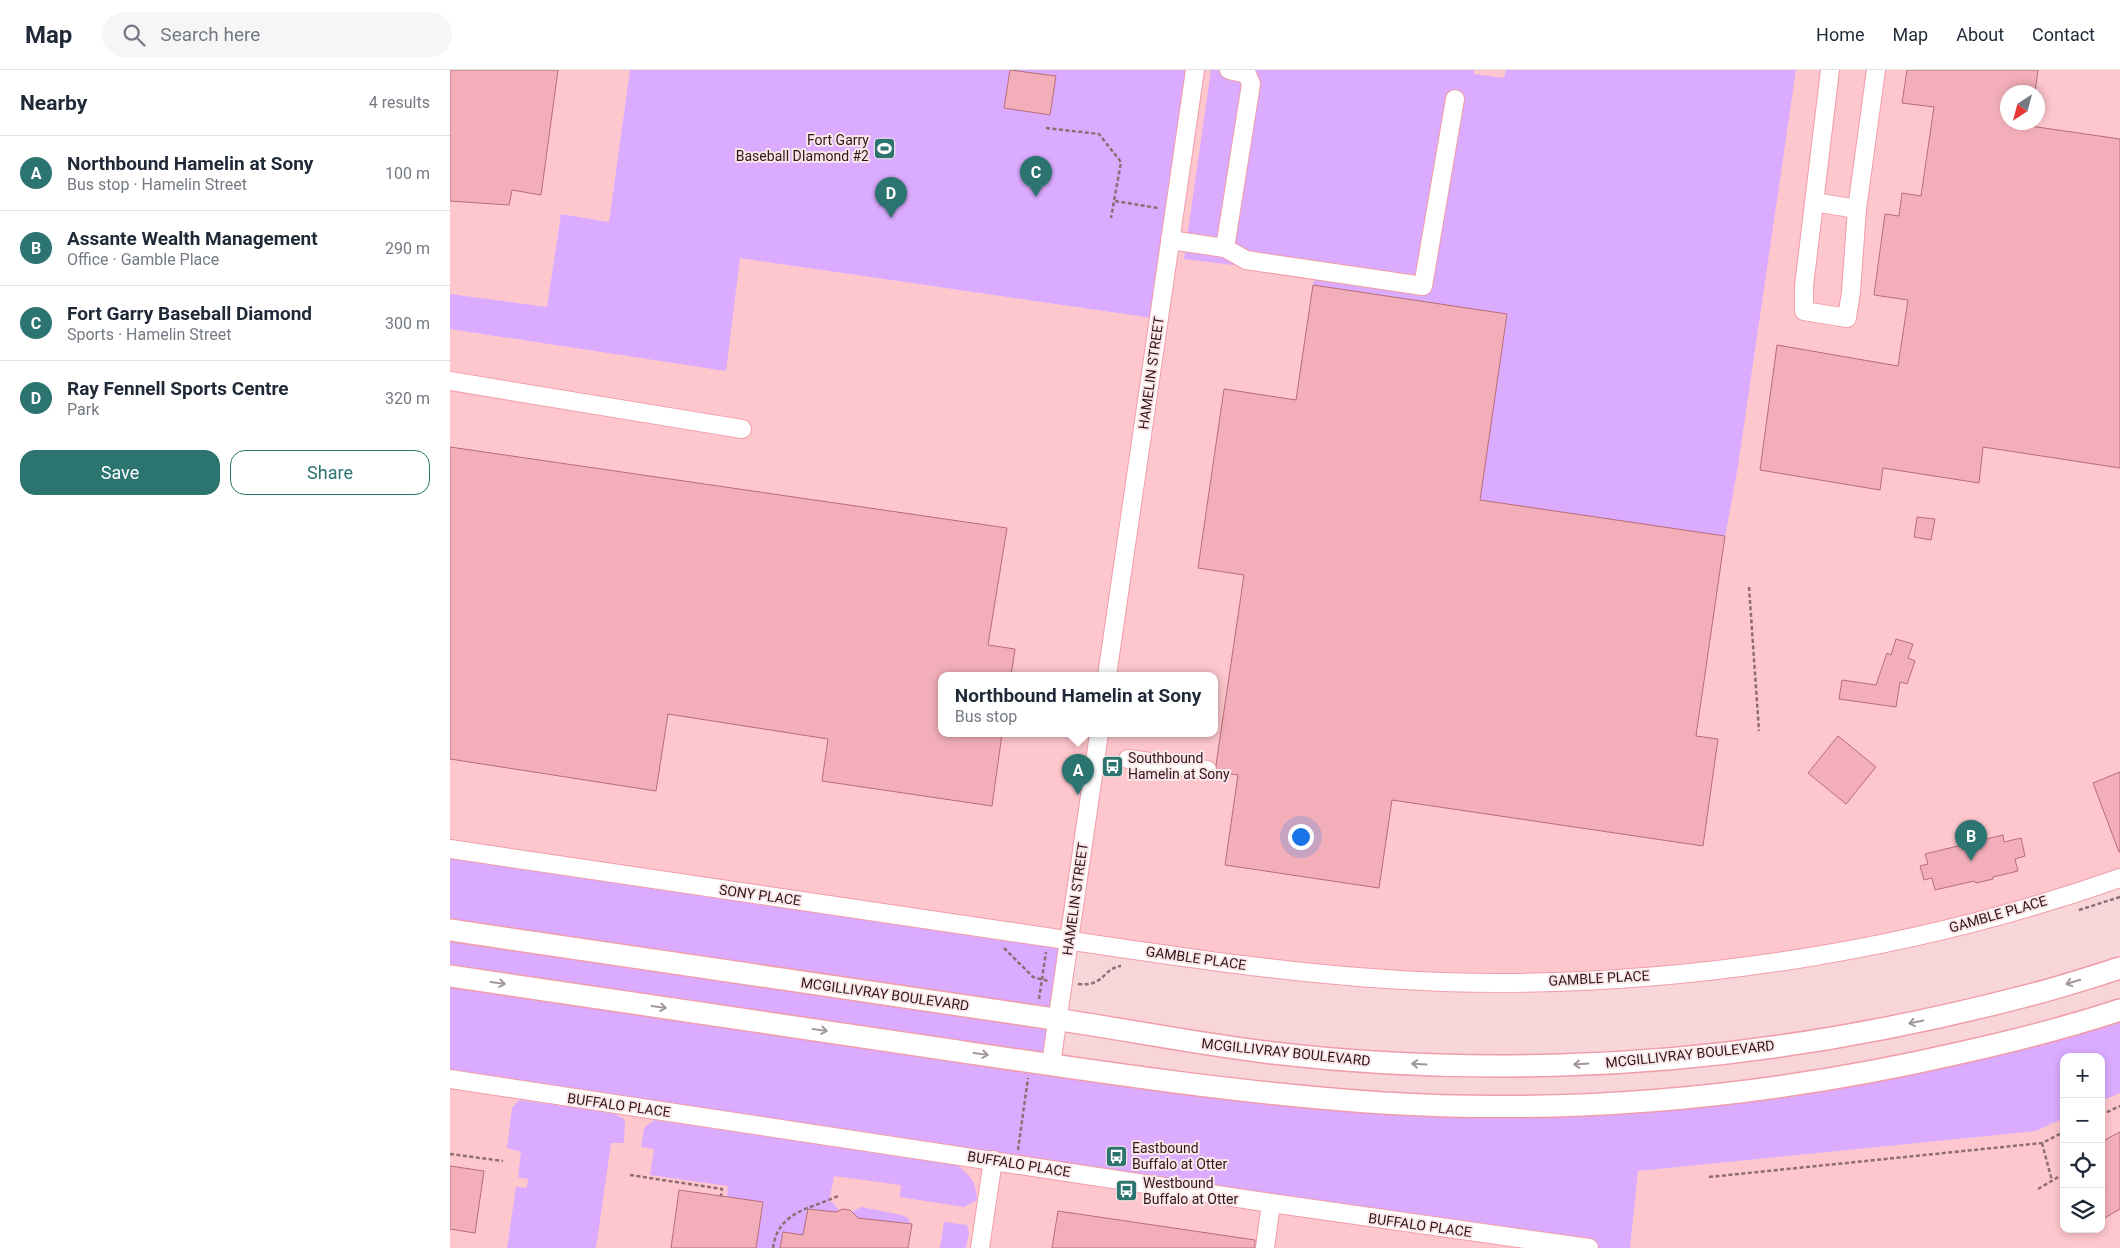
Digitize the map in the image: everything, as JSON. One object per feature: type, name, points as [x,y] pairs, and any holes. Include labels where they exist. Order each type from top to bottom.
[{"type":"main road","name":"MCGILLIVRAY BOULEVARD","points":[[450,930],[1059,1019],[1160,1037],[1275,1053],[1417,1064],[1564,1065],[1732,1052],[1880,1030],[2027,996],[2120,968]]},
{"type":"main road","points":[[450,976],[1231,1089],[1384,1103],[1512,1106],[1662,1099],[1770,1088],[1867,1073],[2022,1038],[2120,1010]]},
{"type":"street","name":"HAMELIN STREET","points":[[1108,672],[1194,70]]},
{"type":"street","points":[[1225,248],[1251,84],[1247,74],[1229,70]]},
{"type":"street","points":[[1830,70],[1804,286],[1804,311],[1847,318],[1851,292],[1857,209],[1876,70]]},
{"type":"street","points":[[1170,240],[1225,248],[1246,260],[1423,286],[1456,99]]},
{"type":"street","points":[[1814,202],[1857,209]]},
{"type":"street","points":[[450,382],[742,429]]},
{"type":"street","name":"HAMELIN STREET","points":[[1051,1064],[1099,737]]},
{"type":"street","points":[[1128,759],[1207,770]]},
{"type":"street","name":"SONY PLACE","points":[[450,849],[1070,940]]},
{"type":"street","name":"GAMBLE PLACE","points":[[1070,940],[1274,968],[1357,977],[1444,982],[1577,980],[1722,969],[1781,962],[1989,919],[2120,878]]},
{"type":"street","name":"BUFFALO PLACE","points":[[450,1079],[1016,1163],[1270,1203],[1570,1247],[1589,1248]]},
{"type":"street","points":[[980,1248],[993,1160]]},
{"type":"street","points":[[1265,1248],[1270,1203]]},
{"type":"path","points":[[1046,128],[1099,134],[1121,162],[1111,218]]},
{"type":"path","points":[[1115,201],[1175,210]]},
{"type":"path","points":[[1749,587],[1759,730]]},
{"type":"path","points":[[1039,999],[1048,937]]},
{"type":"path","points":[[1016,1163],[1028,1078]]},
{"type":"path","points":[[2105,1113],[2120,1106]]},
{"type":"path","points":[[1709,1177],[2042,1143],[2060,1134]]},
{"type":"path","points":[[2042,1143],[2052,1180]]},
{"type":"path","points":[[450,1154],[503,1161]]},
{"type":"path","points":[[630,1175],[722,1188],[721,1196]]},
{"type":"path","points":[[2038,1188],[2060,1176]]},
{"type":"path","points":[[773,1248],[776,1230],[785,1222],[813,1204],[826,1202],[840,1195]]},
{"type":"shaded area","points":[[450,70],[630,70],[609,222],[561,214],[547,308],[450,294]]},
{"type":"shaded area","points":[[630,70],[1195,70],[1159,319],[740,258],[726,371],[450,329],[450,294],[547,307],[561,214],[609,222]]},
{"type":"shaded area","points":[[1195,70],[2120,70],[2120,878],[1989,919],[1647,976],[1357,977],[450,849],[450,329],[725,370],[740,258],[1159,319]]},
{"type":"shaded area","points":[[1211,70],[1474,70],[1474,74],[1504,78],[1506,70],[1796,70],[1738,466],[1725,537],[1480,500],[1507,314],[1313,285],[1315,275],[1184,259]]},
{"type":"shaded area","points":[[450,849],[1070,940],[1051,1064],[1384,1103],[1770,1088],[2120,1010],[2120,1093],[2105,1099],[2105,1053],[2060,1053],[2060,1120],[2036,1131],[1638,1171],[1630,1248],[1589,1248],[450,1079]]},
{"type":"shaded area","points":[[450,1079],[1589,1248],[450,1248]]},
{"type":"shaded area","points":[[2120,1093],[2120,1248],[1630,1248],[1638,1171],[2036,1131],[2060,1120],[2060,1233],[2105,1233],[2105,1099]]},
{"type":"shaded area","points":[[519,1100],[614,1113],[625,1120],[624,1143],[611,1143],[596,1248],[507,1248],[516,1187],[527,1188],[528,1179],[518,1177],[521,1152],[507,1148],[512,1108]]},
{"type":"shaded area","points":[[654,1120],[955,1164],[971,1179],[976,1188],[977,1200],[964,1207],[900,1197],[901,1185],[834,1176],[829,1202],[832,1202],[840,1211],[839,1216],[811,1209],[807,1212],[806,1235],[780,1248],[756,1248],[763,1202],[727,1197],[728,1186],[650,1175],[654,1149],[641,1147],[644,1128]]},
{"type":"shaded area","points":[[861,1207],[902,1215],[909,1219],[911,1227],[909,1223],[851,1218],[852,1212]]},
{"type":"shaded area","points":[[944,1222],[967,1225],[969,1233],[966,1248],[940,1248]]},
{"type":"building","points":[[450,70],[558,70],[541,195],[512,190],[509,205],[450,201]]},
{"type":"building","points":[[1010,70],[1056,76],[1050,115],[1004,108]]},
{"type":"building","points":[[1907,70],[2038,70],[2036,85],[2000,85],[2000,130],[2045,130],[2045,128],[2120,139],[2120,468],[1983,447],[1979,483],[1883,468],[1880,490],[1760,470],[1777,345],[1898,366],[1908,300],[1874,295],[1885,214],[1899,216],[1902,193],[1921,196],[1934,107],[1902,103]]},
{"type":"building","points":[[1313,285],[1507,314],[1480,500],[1725,536],[1696,736],[1718,739],[1703,846],[1392,800],[1379,888],[1225,865],[1238,775],[1217,772],[1216,765],[1244,575],[1198,568],[1224,389],[1296,400]]},
{"type":"building","points":[[450,447],[1007,528],[988,645],[1015,649],[1012,672],[938,672],[938,737],[1002,737],[992,806],[822,781],[828,739],[668,714],[656,791],[450,759]]},
{"type":"building","points":[[1917,517],[1935,519],[1931,540],[1914,537]]},
{"type":"building","points":[[1896,639],[1913,644],[1908,658],[1915,661],[1907,684],[1900,682],[1896,707],[1839,699],[1842,680],[1876,685],[1887,653],[1891,655]]},
{"type":"building","points":[[1838,736],[1876,767],[1846,804],[1808,773]]},
{"type":"building","points":[[2120,772],[2120,852],[2119,852],[2093,783]]},
{"type":"building","points":[[2003,835],[2004,842],[2021,838],[2025,856],[2015,859],[2018,871],[1976,883],[1974,881],[1935,890],[1932,878],[1924,880],[1920,866],[1928,864],[1925,854]]},
{"type":"building","points":[[2120,1132],[2120,1209],[2105,1218],[2105,1143],[2105,1140]]},
{"type":"building","points":[[450,1166],[484,1171],[475,1233],[450,1229]]},
{"type":"building","points":[[679,1190],[763,1202],[756,1248],[671,1248]]},
{"type":"building","points":[[808,1209],[836,1212],[843,1209],[850,1210],[858,1218],[912,1224],[908,1248],[780,1248],[783,1232],[803,1235]]},
{"type":"building","points":[[1058,1211],[1255,1240],[1255,1248],[1052,1248]]},
{"type":"place","name":"Fort Garry Baseball DIamond #2","points":[[885,148]]},
{"type":"place","name":"Fort Garry Baseball Diamond","points":[[1036,197]]},
{"type":"place","name":"Ray Fennell Sports Centre","points":[[891,218]]},
{"type":"place","name":"Southbound Hamelin at Sony","points":[[1112,766]]},
{"type":"place","name":"Northbound Hamelin at Sony","points":[[1078,795]]},
{"type":"place","name":"Assante Wealth Management","points":[[1971,861]]},
{"type":"place","name":"Eastbound Buffalo at Otter","points":[[1116,1156]]},
{"type":"place","name":"Westbound Buffalo at Otter","points":[[1127,1191]]}]
